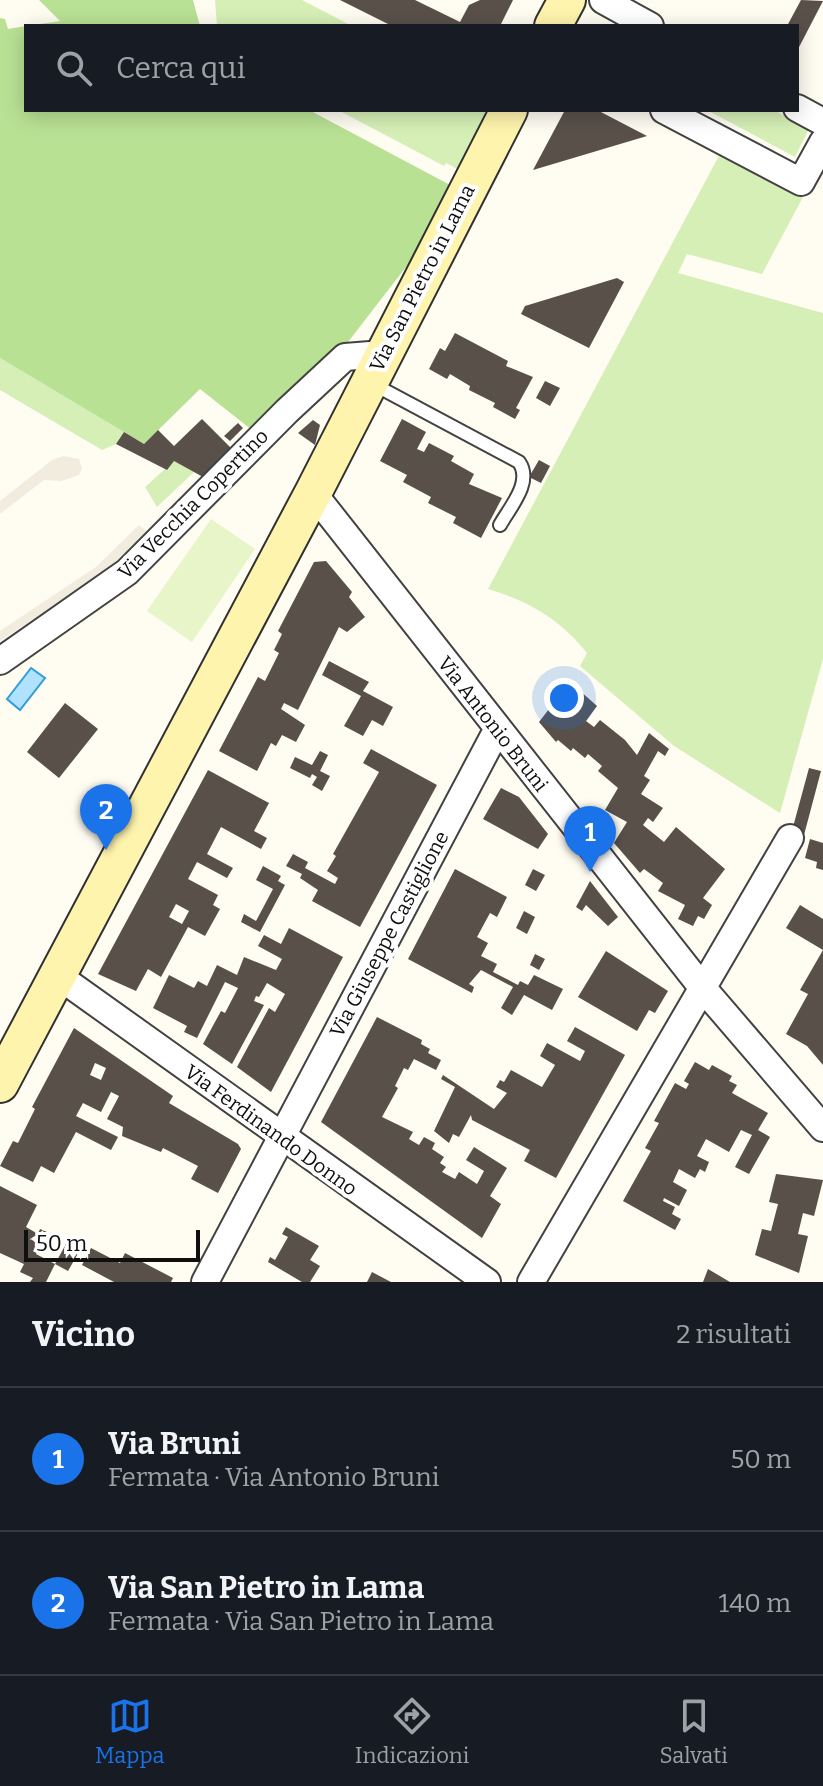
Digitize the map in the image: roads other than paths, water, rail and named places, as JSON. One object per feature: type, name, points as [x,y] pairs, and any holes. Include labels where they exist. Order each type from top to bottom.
[{"type":"main road","points":[[554,24],[567,0]]},
{"type":"main road","name":"Via San Pietro in Lama","points":[[0,1084],[313,493],[508,112]]},
{"type":"street","points":[[603,0],[646,24]]},
{"type":"street","points":[[799,109],[823,122]]},
{"type":"street","points":[[668,112],[801,182],[823,142]]},
{"type":"street","name":"Via Vecchia Copertino","points":[[0,661],[127,572],[277,420],[345,357],[376,368]]},
{"type":"street","name":"Via Antonio Bruni","points":[[313,493],[701,986],[823,1128]]},
{"type":"street","name":"Via Giuseppe Castiglione","points":[[205,1282],[497,730]]},
{"type":"street","points":[[531,1282],[790,838]]},
{"type":"street","name":"Via Ferdinando Donno","points":[[57,975],[487,1282]]},
{"type":"lane","points":[[376,368],[519,462],[525,476],[523,484],[500,525]]},
{"type":"water","points":[[31,668],[45,678],[20,710],[7,699]]},
{"type":"place","name":"Via San Pietro in Lama","points":[[106,850]]},
{"type":"place","name":"Via Bruni","points":[[590,872]]}]
